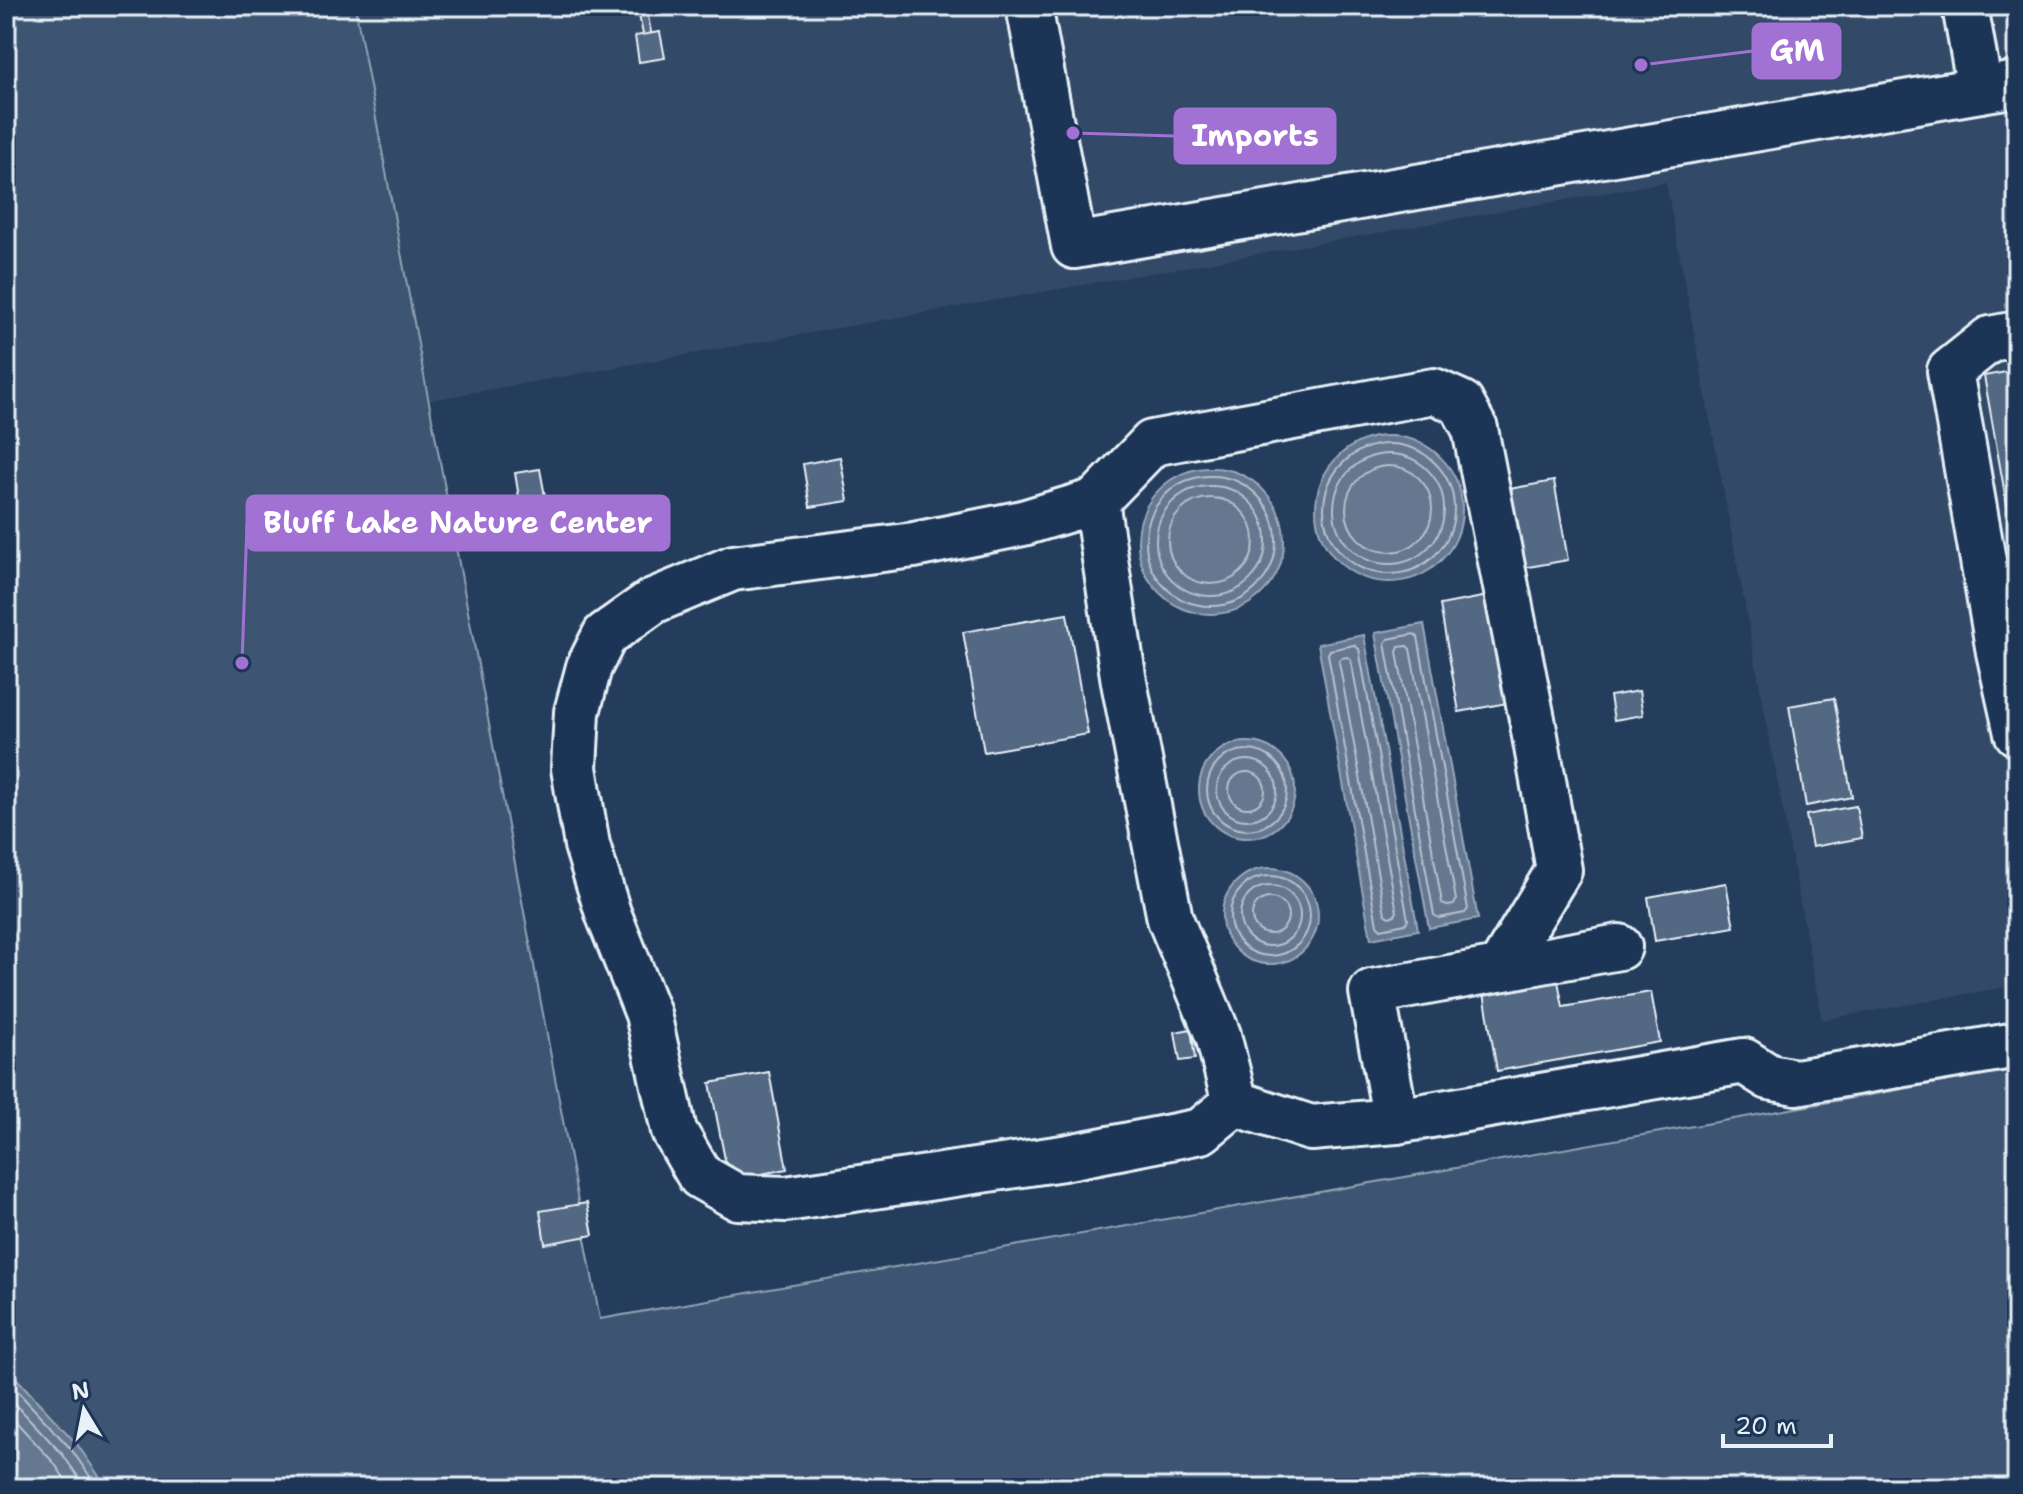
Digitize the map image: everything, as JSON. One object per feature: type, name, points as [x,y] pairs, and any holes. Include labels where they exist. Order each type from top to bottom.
[{"type":"lane","points":[[1029,6],[1074,246],[1998,87],[1965,6]]},
{"type":"lane","points":[[2017,334],[1990,339],[1950,371],[1996,637],[2017,733]]},
{"type":"lane","points":[[1235,1103],[1201,1131],[1063,1158],[786,1199],[737,1197],[700,1176],[674,1131],[648,1014],[608,913],[587,845],[574,768],[577,712],[589,667],[605,635],[653,601],[733,568],[914,545],[1023,523],[1096,501],[1152,443],[1434,391],[1461,403],[1475,429],[1559,870],[1500,968]]},
{"type":"lane","points":[[1096,501],[1124,682],[1170,919],[1218,1035],[1235,1103]]},
{"type":"lane","points":[[1396,1121],[1372,992],[1619,947]]},
{"type":"lane","points":[[1235,1103],[1311,1128],[1396,1121],[1744,1061],[1769,1077],[1796,1082],[2017,1045]]},
{"type":"shaded area","points":[[6,6],[355,6],[600,1319],[2017,1069],[2017,1488],[6,1488]]},
{"type":"shaded area","points":[[356,6],[2017,6],[2017,985],[1822,1020],[1666,182],[430,400]]},
{"type":"water","points":[[1389,436],[1417,441],[1441,457],[1457,481],[1462,509],[1457,537],[1441,561],[1417,577],[1389,582],[1361,577],[1337,561],[1321,537],[1316,509],[1321,481],[1337,457],[1361,441]]},
{"type":"water","points":[[1211,468],[1239,473],[1263,489],[1279,513],[1284,541],[1279,569],[1263,593],[1239,609],[1211,614],[1183,609],[1159,593],[1143,569],[1138,541],[1143,513],[1159,489],[1183,473]]},
{"type":"water","points":[[1424,624],[1478,919],[1429,928],[1375,633]]},
{"type":"water","points":[[1364,635],[1418,930],[1371,939],[1318,644]]},
{"type":"water","points":[[1247,742],[1265,746],[1281,756],[1291,772],[1295,790],[1291,808],[1281,824],[1265,834],[1247,838],[1229,834],[1213,824],[1203,808],[1199,790],[1203,772],[1213,756],[1229,746]]},
{"type":"water","points":[[1270,868],[1288,871],[1304,882],[1315,898],[1318,916],[1315,934],[1304,950],[1288,961],[1270,964],[1252,961],[1236,950],[1225,934],[1222,916],[1225,898],[1236,882],[1252,871]]},
{"type":"water","points":[[6,1367],[77,1444],[107,1488],[19,1488],[6,1470]]},
{"type":"building","points":[[637,6],[646,6],[652,37],[644,39]]},
{"type":"building","points":[[660,32],[665,58],[639,62],[635,36]]},
{"type":"building","points":[[2017,370],[2017,562],[1984,376]]},
{"type":"building","points":[[840,457],[848,501],[810,507],[803,464]]},
{"type":"building","points":[[540,469],[551,529],[525,534],[515,473]]},
{"type":"building","points":[[1554,481],[1568,560],[1523,568],[1509,489]]},
{"type":"building","points":[[1488,596],[1507,703],[1459,712],[1440,605]]},
{"type":"building","points":[[1067,614],[1088,734],[984,752],[963,632]]},
{"type":"building","points":[[1639,691],[1643,715],[1614,720],[1610,696]]},
{"type":"building","points":[[1834,698],[1852,797],[1806,806],[1789,706]]},
{"type":"building","points":[[1856,806],[1862,838],[1812,847],[1806,815]]},
{"type":"building","points":[[1726,883],[1734,927],[1655,941],[1648,897]]},
{"type":"building","points":[[1558,981],[1563,1007],[1651,992],[1660,1042],[1497,1071],[1484,993]]},
{"type":"building","points":[[1191,1029],[1195,1059],[1180,1061],[1175,1032]]},
{"type":"building","points":[[769,1072],[787,1169],[729,1180],[710,1083]]},
{"type":"building","points":[[587,1203],[593,1235],[545,1244],[540,1211]]},
{"type":"place","name":"GM","points":[[1641,65]]},
{"type":"place","name":"Imports","points":[[1073,133]]},
{"type":"place","name":"Bluff Lake Nature Center","points":[[242,663]]}]
